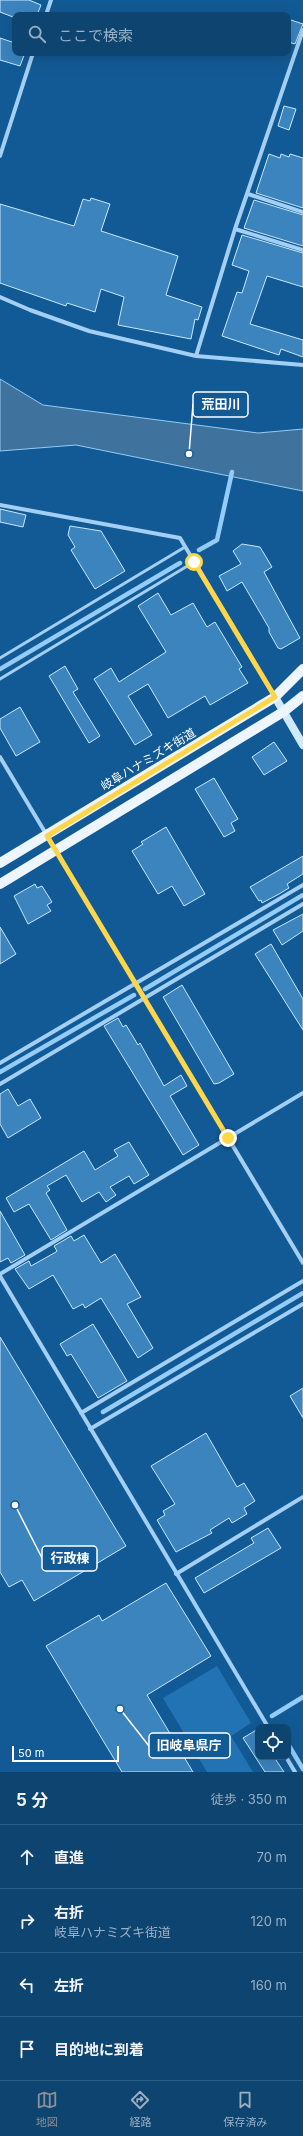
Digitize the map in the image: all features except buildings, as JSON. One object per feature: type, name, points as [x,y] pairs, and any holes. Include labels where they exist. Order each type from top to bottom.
[{"type":"main road","name":"岐阜ハナミズキ街道","points":[[0,863],[275,697],[303,669]]},
{"type":"main road","points":[[0,884],[284,712],[303,696]]},
{"type":"street","points":[[47,12],[51,0]]},
{"type":"street","points":[[196,356],[235,229],[303,30]]},
{"type":"street","points":[[0,156],[32,56]]},
{"type":"street","points":[[248,194],[303,212]]},
{"type":"street","points":[[235,229],[303,250]]},
{"type":"street","points":[[0,297],[30,310],[89,330],[196,356],[303,365]]},
{"type":"street","points":[[0,505],[180,538],[303,745]]},
{"type":"street","points":[[0,757],[303,1262]]},
{"type":"street","points":[[0,1063],[303,885]]},
{"type":"street","points":[[0,1084],[303,904]]},
{"type":"street","points":[[266,1724],[90,1430],[0,1275],[303,1094]]},
{"type":"street","points":[[80,1413],[303,1281]]},
{"type":"street","points":[[90,1430],[303,1304]]},
{"type":"street","points":[[176,1574],[303,1496]]},
{"type":"street","points":[[288,1760],[295,1772]]},
{"type":"lane","points":[[0,658],[185,547]]},
{"type":"lane","points":[[0,679],[194,562]]},
{"type":"shaded area","points":[[0,379],[43,405],[258,433],[303,429],[303,491],[76,445],[0,451]]},
{"type":"shaded area","points":[[217,1666],[251,1723],[231,1736],[253,1772],[207,1772],[163,1698]]},
{"type":"waterway","points":[[199,550],[217,540],[232,472]]},
{"type":"waterway","points":[[0,669],[180,563]]},
{"type":"waterway","points":[[145,989],[303,895]]},
{"type":"waterway","points":[[0,1072],[134,995]]},
{"type":"waterway","points":[[103,1412],[303,1293]]},
{"type":"waterway","points":[[272,1716],[303,1697]]},
{"type":"waterway","points":[[291,1749],[303,1769]]},
{"type":"place","name":"荒田川","points":[[189,454]]},
{"type":"place","name":"行政棟","points":[[15,1505]]},
{"type":"place","name":"旧岐阜県庁","points":[[120,1709]]},
{"type":"route","points":[[194,562],[275,697],[47,836],[145,997],[228,1138]]}]
